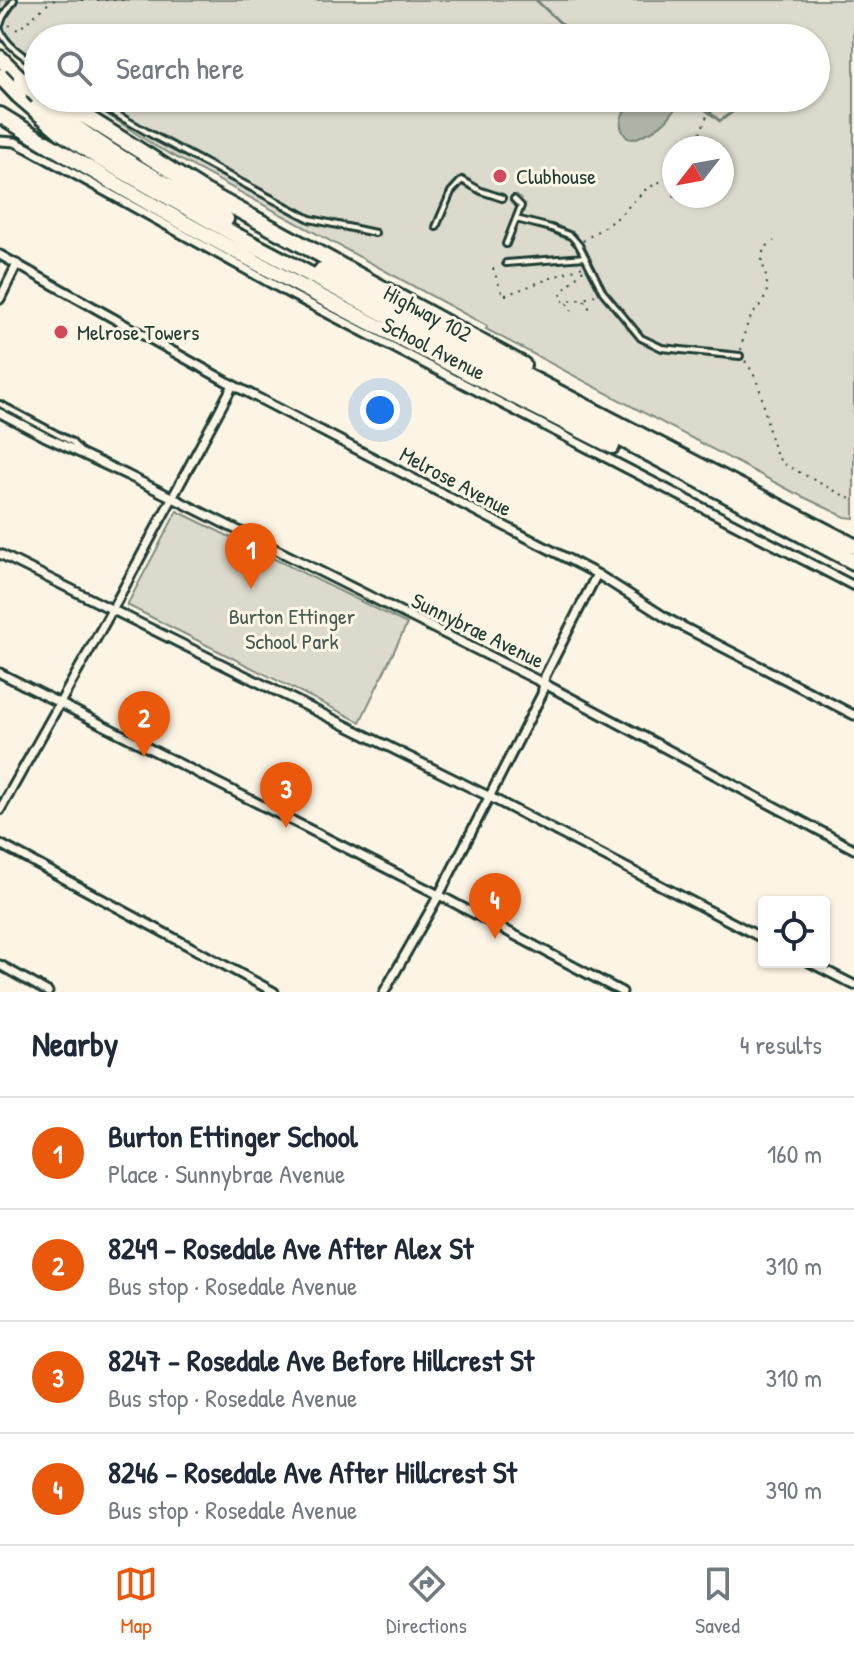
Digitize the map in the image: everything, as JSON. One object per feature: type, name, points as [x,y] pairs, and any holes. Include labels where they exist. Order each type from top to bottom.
[{"type":"highway","points":[[0,58],[24,82]]},
{"type":"highway","name":"Highway 102","points":[[0,76],[24,100]]},
{"type":"highway","name":"Highway 102","points":[[38,112],[99,158],[239,237],[854,562]]},
{"type":"highway","points":[[78,112],[202,190],[511,358],[633,432],[854,546]]},
{"type":"highway","points":[[0,115],[88,169],[435,357],[676,478],[748,507]]},
{"type":"street","name":"School Avenue","points":[[0,141],[15,142],[29,149],[292,295],[854,586]]},
{"type":"street","name":"Melrose Avenue","points":[[0,255],[233,385],[597,574],[668,619],[854,715]]},
{"type":"street","points":[[0,299],[17,264]]},
{"type":"street","points":[[0,810],[233,385]]},
{"type":"street","name":"Sunnybrae Avenue","points":[[0,413],[543,683],[854,849]]},
{"type":"street","points":[[0,554],[488,796],[758,936]]},
{"type":"street","points":[[384,992],[439,895],[542,694],[545,676],[597,574]]},
{"type":"street","points":[[0,673],[439,895],[622,992]]},
{"type":"street","points":[[0,844],[274,992]]},
{"type":"street","points":[[0,965],[48,992]]},
{"type":"street","points":[[821,968],[854,985]]},
{"type":"lane","points":[[14,0],[0,25],[5,40],[24,56]]},
{"type":"lane","points":[[112,112],[310,219],[375,233]]},
{"type":"lane","points":[[436,227],[451,192],[462,180],[502,198]]},
{"type":"lane","points":[[506,244],[521,206],[514,199]]},
{"type":"lane","points":[[516,219],[567,234],[579,245],[603,292],[641,338],[662,348],[740,356]]},
{"type":"lane","points":[[506,263],[585,257]]},
{"type":"lane","name":"Sunnybrae Avenue","points":[[0,404],[72,442],[81,452]]},
{"type":"path","points":[[25,24],[55,0]]},
{"type":"path","points":[[81,0],[123,0]]},
{"type":"path","points":[[0,25],[18,30],[24,25]]},
{"type":"path","points":[[699,136],[711,112]]},
{"type":"path","points":[[579,245],[617,218],[645,190],[662,181]]},
{"type":"path","points":[[774,241],[767,245],[762,254],[766,295],[749,320],[740,356],[756,377],[775,451],[782,463],[854,501]]},
{"type":"path","points":[[493,268],[503,296],[589,263]]},
{"type":"path","points":[[575,316],[566,301],[560,298],[589,263]]},
{"type":"path","points":[[566,301],[603,292]]},
{"type":"path","points":[[584,299],[590,309]]},
{"type":"green space","points":[[0,0],[854,0],[854,518],[845,517],[793,492],[486,329],[487,326],[155,146],[103,112],[830,112],[830,24],[24,24],[24,58],[0,40]]},
{"type":"green space","name":"Burton Ettinger School Park","points":[[177,511],[407,624],[360,722],[127,605]]},
{"type":"shaded area","points":[[624,112],[673,112],[662,124],[631,139],[624,134],[621,118]]},
{"type":"waterway","points":[[536,0],[562,24]]},
{"type":"waterway","points":[[709,112],[720,121],[732,112]]},
{"type":"place","name":"Clubhouse","points":[[500,176]]},
{"type":"place","name":"Melrose Towers","points":[[61,332]]},
{"type":"place","name":"Burton Ettinger School","points":[[251,589]]},
{"type":"place","name":"8249 - Rosedale Ave After Alex St","points":[[144,757]]},
{"type":"place","name":"8247 - Rosedale Ave Before Hillcrest St","points":[[286,828]]},
{"type":"place","name":"8246 - Rosedale Ave After Hillcrest St","points":[[495,939]]}]
